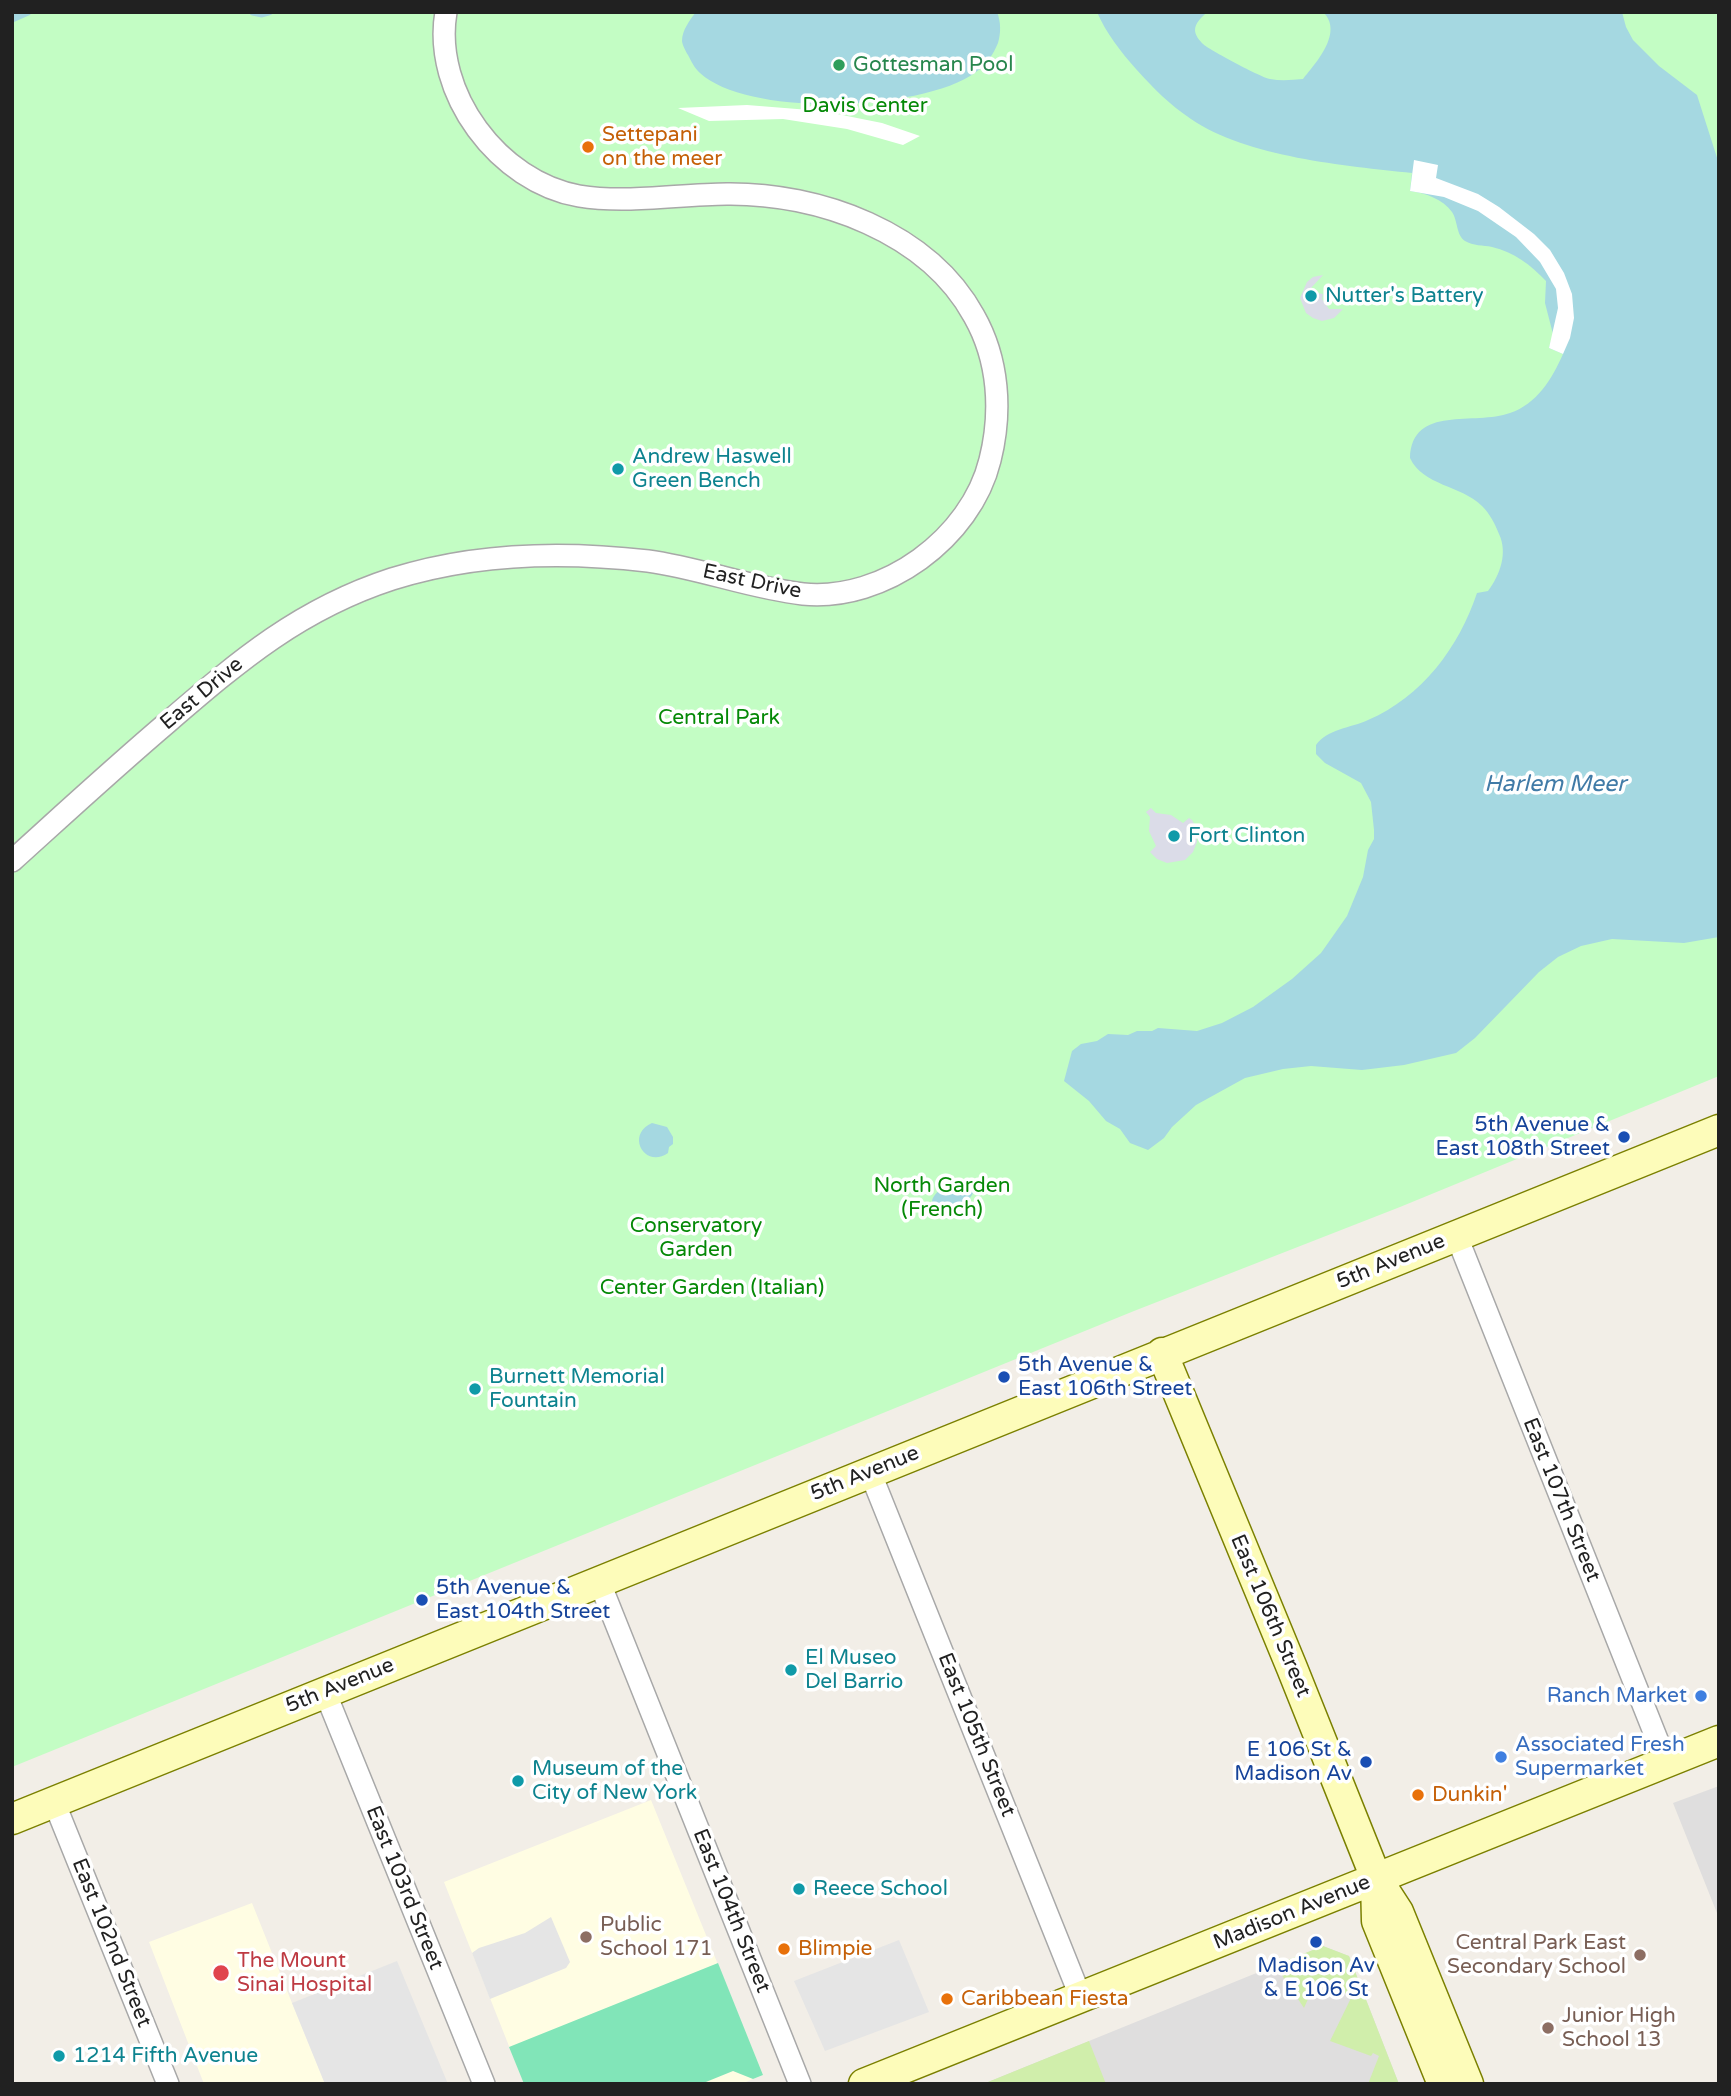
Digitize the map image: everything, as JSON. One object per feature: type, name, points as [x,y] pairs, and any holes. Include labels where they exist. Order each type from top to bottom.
[{"type":"main road","name":"5th Avenue","points":[[12,1819],[1719,1130]]},
{"type":"main road","name":"East 106th Street","points":[[1161,1353],[1376,1878],[1398,1912],[1468,2084]]},
{"type":"main road","name":"Madison Avenue","points":[[864,2084],[1719,1741]]},
{"type":"main road","name":"East 106th Street","points":[[1376,1878],[1377,1921],[1443,2084]]},
{"type":"street","name":"East Drive","points":[[12,861],[241,661],[288,626],[364,589],[399,577],[480,560],[558,555],[652,562],[802,594],[840,592],[887,577],[921,558],[959,523],[981,490],[990,463],[996,430],[993,365],[976,319],[951,283],[931,263],[868,224],[835,211],[789,199],[735,193],[604,198],[564,193],[546,187],[501,156],[487,142],[466,109],[447,55],[446,12]]},
{"type":"street","name":"East 107th Street","points":[[1457,1237],[1666,1762]]},
{"type":"street","name":"East 105th Street","points":[[870,1472],[1081,1997]]},
{"type":"street","name":"East 104th Street","points":[[599,1581],[800,2084]]},
{"type":"street","name":"East 103rd Street","points":[[325,1692],[484,2084]]},
{"type":"street","name":"East 102nd Street","points":[[54,1802],[168,2084]]},
{"type":"shaded area","name":"Nutter's Battery","points":[[1323,275],[1311,288],[1312,292],[1323,294],[1322,299],[1329,309],[1343,309],[1334,318],[1322,321],[1306,313],[1300,298],[1307,282],[1313,277]]},
{"type":"shaded area","name":"Fort Clinton","points":[[1151,808],[1156,813],[1171,815],[1183,823],[1189,818],[1192,820],[1196,827],[1197,842],[1193,852],[1185,860],[1167,863],[1150,852],[1156,846],[1149,831],[1150,817],[1146,812]]},
{"type":"shaded area","points":[[1719,1786],[1719,1918],[1673,1803]]},
{"type":"shaded area","name":"Public School 171","points":[[651,1800],[763,2075],[741,2084],[524,2084],[444,1882]]},
{"type":"shaded area","name":"The Mount Sinai Hospital","points":[[252,1903],[325,2084],[204,2084],[149,1942]]},
{"type":"shaded area","points":[[551,1917],[570,1962],[566,1968],[490,1999],[472,1953],[479,1948],[525,1933]]},
{"type":"shaded area","points":[[899,1940],[929,2012],[825,2051],[794,1981]]},
{"type":"shaded area","points":[[1323,1946],[1349,1956],[1399,2084],[983,2084]]},
{"type":"shaded area","points":[[397,1961],[448,2084],[325,2084],[292,2003]]},
{"type":"green space","name":"Central Park","points":[[12,12],[1719,12],[1719,1076],[12,1767]]},
{"type":"green space","points":[[1323,1946],[1349,1956],[1399,2084],[1368,2084],[1379,2056],[1373,2053],[1371,2056],[1330,2041],[1352,1996],[1316,1981],[1304,2008],[1275,1965]]},
{"type":"green space","points":[[718,1963],[763,2075],[753,2079],[733,2071],[701,2084],[524,2084],[509,2047]]},
{"type":"green space","points":[[1089,2041],[1106,2084],[983,2084]]},
{"type":"water","name":"Gottesman Pool","points":[[696,12],[997,12],[1000,31],[998,43],[986,62],[976,72],[951,85],[918,95],[879,101],[795,103],[756,97],[724,87],[700,73],[682,41],[685,29]]},
{"type":"water","name":"Harlem Meer","points":[[1097,12],[1207,12],[1195,27],[1196,36],[1203,44],[1257,74],[1282,80],[1303,79],[1321,56],[1331,29],[1323,12],[1622,12],[1633,40],[1659,66],[1697,95],[1719,164],[1719,937],[1684,943],[1612,939],[1581,946],[1558,957],[1539,972],[1475,1038],[1456,1053],[1404,1065],[1362,1070],[1311,1066],[1245,1078],[1196,1105],[1164,1138],[1148,1150],[1130,1143],[1120,1129],[1106,1121],[1089,1101],[1064,1081],[1072,1051],[1081,1044],[1097,1041],[1108,1034],[1128,1035],[1158,1028],[1197,1031],[1222,1023],[1253,1007],[1292,979],[1321,953],[1347,916],[1363,877],[1374,830],[1371,802],[1361,783],[1325,763],[1316,754],[1316,745],[1326,735],[1361,723],[1387,710],[1421,684],[1449,651],[1477,593],[1488,591],[1496,578],[1503,556],[1502,541],[1487,512],[1473,499],[1433,480],[1416,467],[1410,458],[1413,441],[1422,430],[1433,423],[1496,416],[1520,409],[1542,390],[1563,354],[1549,348],[1553,334],[1545,303],[1546,281],[1508,252],[1465,241],[1448,207],[1433,197],[1410,191],[1412,173],[1297,158],[1214,132],[1183,114],[1149,83],[1114,42]]},
{"type":"water","points":[[652,1123],[667,1127],[673,1137],[668,1153],[660,1157],[646,1154],[639,1142],[644,1128]]},
{"type":"water","points":[[960,1183],[973,1187],[970,1198],[956,1208],[936,1210],[932,1201],[936,1194]]},
{"type":"pier","points":[[747,105],[822,111],[882,123],[920,136],[903,145],[847,129],[783,119],[709,121],[678,108]]},
{"type":"pier","points":[[1414,160],[1438,165],[1436,178],[1478,194],[1499,207],[1550,250],[1564,273],[1572,294],[1574,318],[1563,354],[1549,348],[1558,308],[1556,289],[1540,262],[1516,237],[1478,211],[1444,197],[1410,191]]},
{"type":"waterway","points":[[12,19],[28,12]]},
{"type":"waterway","points":[[253,12],[269,12]]},
{"type":"place","name":"Gottesman Pool","points":[[839,65]]},
{"type":"place","name":"Settepani on the meer","points":[[588,147]]},
{"type":"place","name":"Nutter's Battery","points":[[1311,296]]},
{"type":"place","name":"Andrew Haswell Green Bench","points":[[618,469]]},
{"type":"place","name":"Fort Clinton","points":[[1174,836]]},
{"type":"place","name":"5th Avenue & East 108th Street","points":[[1624,1137]]},
{"type":"place","name":"5th Avenue & East 106th Street","points":[[1004,1377]]},
{"type":"place","name":"Burnett Memorial Fountain","points":[[475,1389]]},
{"type":"place","name":"5th Avenue & East 104th Street","points":[[422,1600]]},
{"type":"place","name":"El Museo Del Barrio","points":[[791,1670]]},
{"type":"place","name":"Ranch Market","points":[[1701,1696]]},
{"type":"place","name":"Associated Fresh Supermarket","points":[[1501,1757]]},
{"type":"place","name":"E 106 St & Madison Av","points":[[1366,1762]]},
{"type":"place","name":"Museum of the City of New York","points":[[518,1781]]},
{"type":"place","name":"Dunkin'","points":[[1418,1795]]},
{"type":"place","name":"Reece School","points":[[799,1889]]},
{"type":"place","name":"Public School 171","points":[[586,1937]]},
{"type":"place","name":"Madison Av & E 106 St","points":[[1316,1942]]},
{"type":"place","name":"Blimpie","points":[[784,1949]]},
{"type":"place","name":"Central Park East Secondary School","points":[[1640,1955]]},
{"type":"place","name":"The Mount Sinai Hospital","points":[[221,1973]]},
{"type":"place","name":"Caribbean Fiesta","points":[[947,1999]]},
{"type":"place","name":"Junior High School 13","points":[[1548,2028]]},
{"type":"place","name":"1214 Fifth Avenue","points":[[59,2056]]},
{"type":"park label","name":"Davis Center","points":[[865,106]]},
{"type":"park label","name":"North Garden (French)","points":[[942,1198]]},
{"type":"park label","name":"Conservatory Garden","points":[[696,1238]]},
{"type":"park label","name":"Center Garden (Italian)","points":[[712,1288]]}]
